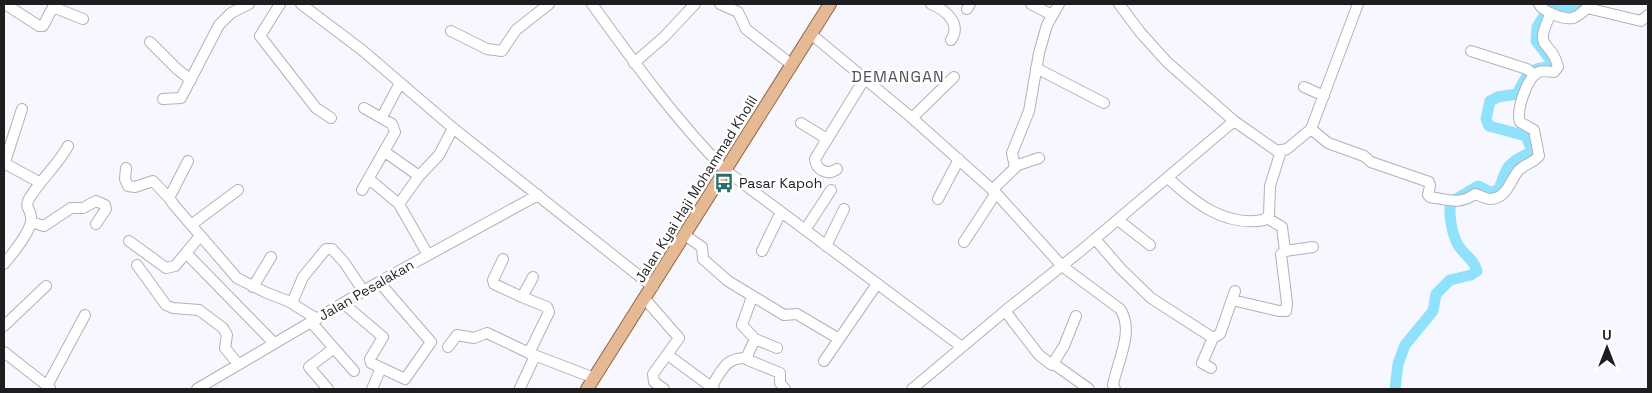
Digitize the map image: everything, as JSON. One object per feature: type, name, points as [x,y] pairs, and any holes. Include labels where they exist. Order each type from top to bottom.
[{"type":"main road","name":"Jalan Kyai Haji Mohammad Kholil","points":[[587,389],[686,236],[725,170],[830,4]]},
{"type":"street","points":[[5,4],[39,26],[42,26],[53,7],[83,19]]},
{"type":"street","points":[[164,99],[181,98],[219,25],[231,13],[249,4]]},
{"type":"street","points":[[280,4],[260,36],[316,108],[330,118]]},
{"type":"street","points":[[301,4],[653,287]]},
{"type":"street","points":[[451,31],[487,49],[502,52],[516,30],[549,4]]},
{"type":"street","points":[[592,4],[634,63],[703,148],[725,170],[962,347]]},
{"type":"street","points":[[720,4],[738,12],[746,29],[792,65]]},
{"type":"street","points":[[931,4],[950,16],[954,23],[954,35],[951,40]]},
{"type":"street","points":[[1031,4],[1052,15]]},
{"type":"street","points":[[1015,167],[1012,153],[1028,111],[1036,68],[1052,15],[1059,4]]},
{"type":"street","points":[[1119,4],[1160,55],[1234,121],[1272,150],[1281,151],[1287,149],[1311,129],[1358,4]]},
{"type":"street","points":[[634,63],[664,37],[692,5]]},
{"type":"street","points":[[1472,51],[1532,73],[1554,72],[1558,67],[1542,38],[1546,10],[1572,18],[1589,6],[1641,21],[1648,15]]},
{"type":"street","points":[[811,34],[912,118],[994,192],[1062,266],[1122,312],[1125,327],[1123,350],[1112,388]]},
{"type":"street","points":[[150,42],[177,69],[192,80]]},
{"type":"street","points":[[1036,68],[1104,103]]},
{"type":"street","points":[[1311,129],[1328,143],[1364,156],[1371,162],[1429,182],[1428,195],[1430,197],[1455,201],[1467,200],[1475,194],[1488,199],[1503,195],[1521,168],[1538,156],[1534,130],[1520,122],[1519,117],[1521,99],[1532,73]]},
{"type":"street","points":[[912,118],[954,77]]},
{"type":"street","points":[[837,169],[829,174],[814,161],[865,78]]},
{"type":"street","points":[[382,117],[400,83]]},
{"type":"street","points":[[1304,88],[1324,96]]},
{"type":"street","points":[[362,190],[385,152],[395,128],[382,117],[364,108]]},
{"type":"street","points":[[22,109],[4,164],[39,182]]},
{"type":"street","points":[[912,389],[1118,220],[1234,121]]},
{"type":"street","points":[[801,124],[828,139]]},
{"type":"street","points":[[399,204],[419,176],[439,155],[453,128]]},
{"type":"street","points":[[4,264],[18,246],[31,222],[32,217],[26,206],[39,182],[62,156],[68,146]]},
{"type":"street","points":[[1267,218],[1269,215],[1270,186],[1281,151]]},
{"type":"street","points":[[385,152],[419,176]]},
{"type":"street","points":[[964,242],[994,192],[1015,167],[1026,161],[1039,158]]},
{"type":"street","points":[[938,199],[958,159]]},
{"type":"street","points":[[169,198],[188,161]]},
{"type":"street","points":[[126,168],[125,179],[128,186],[135,187],[153,181],[237,278],[252,287],[292,302],[314,320],[333,349],[354,371]]},
{"type":"street","points":[[1168,178],[1192,200],[1218,214],[1238,221],[1267,218],[1282,226],[1285,251]]},
{"type":"street","points":[[370,179],[399,204],[428,255]]},
{"type":"street","points":[[191,225],[238,190]]},
{"type":"street","points":[[805,230],[831,190]]},
{"type":"street","name":"Jalan Pesalakan","points":[[197,389],[214,385],[238,364],[380,282],[538,195]]},
{"type":"street","points":[[31,222],[46,225],[70,208],[83,208],[96,201],[105,205],[106,210],[96,224]]},
{"type":"street","points":[[826,246],[844,209]]},
{"type":"street","points":[[762,251],[781,212]]},
{"type":"street","points":[[1118,220],[1150,245]]},
{"type":"street","points":[[129,241],[166,268],[175,266],[200,236]]},
{"type":"street","points":[[686,236],[702,247],[702,257],[720,275],[752,297],[784,315],[797,314],[839,339]]},
{"type":"street","points":[[1095,239],[1121,269],[1151,298],[1214,338]]},
{"type":"street","points":[[1210,368],[1202,363],[1214,338],[1220,334],[1234,296],[1279,311],[1286,311],[1287,303],[1280,260],[1281,254],[1285,251],[1313,247]]},
{"type":"street","points":[[292,302],[303,277],[326,248],[332,249],[344,262],[364,292]]},
{"type":"street","points":[[186,253],[274,343]]},
{"type":"street","points":[[252,287],[271,257]]},
{"type":"street","points":[[503,259],[494,284],[547,307],[549,312],[520,388]]},
{"type":"street","points":[[136,265],[166,305],[173,308],[199,310],[223,328],[227,335],[227,351],[238,364]]},
{"type":"street","points":[[522,296],[533,277]]},
{"type":"street","points":[[344,304],[382,335],[383,339],[370,361],[404,379],[431,343],[380,282]]},
{"type":"street","points":[[824,361],[877,284]]},
{"type":"street","points":[[4,326],[46,286]]},
{"type":"street","points":[[752,297],[742,325],[755,339],[777,348]]},
{"type":"street","points":[[645,299],[677,334],[678,342],[652,378],[664,389]]},
{"type":"street","points":[[1005,311],[1039,355],[1049,364],[1054,364],[1089,389]]},
{"type":"street","points":[[4,352],[49,387],[85,315]]},
{"type":"street","points":[[1054,364],[1076,316]]},
{"type":"street","points":[[448,346],[457,335],[474,338],[485,333],[532,355],[594,378]]},
{"type":"street","points":[[747,358],[755,339]]},
{"type":"street","points":[[328,389],[309,367],[333,349]]},
{"type":"street","points":[[668,355],[712,388],[728,361],[733,358],[747,358],[750,362],[780,373],[780,382],[785,389]]},
{"type":"street","points":[[372,389],[381,368]]},
{"type":"waterway","points":[[1395,389],[1398,364],[1405,345],[1433,311],[1436,294],[1450,280],[1471,275],[1477,271],[1474,263],[1460,248],[1452,230],[1450,218],[1451,202],[1478,186],[1490,192],[1498,190],[1510,164],[1532,151],[1526,136],[1489,126],[1486,119],[1490,101],[1498,97],[1517,94],[1529,73],[1544,67],[1552,67],[1553,63],[1536,41],[1537,27],[1549,8],[1573,9],[1584,4]]},
{"type":"place","name":"Pasar Kapoh","points":[[724,183]]},
{"type":"district","name":"DEMANGAN","points":[[898,76]]}]
